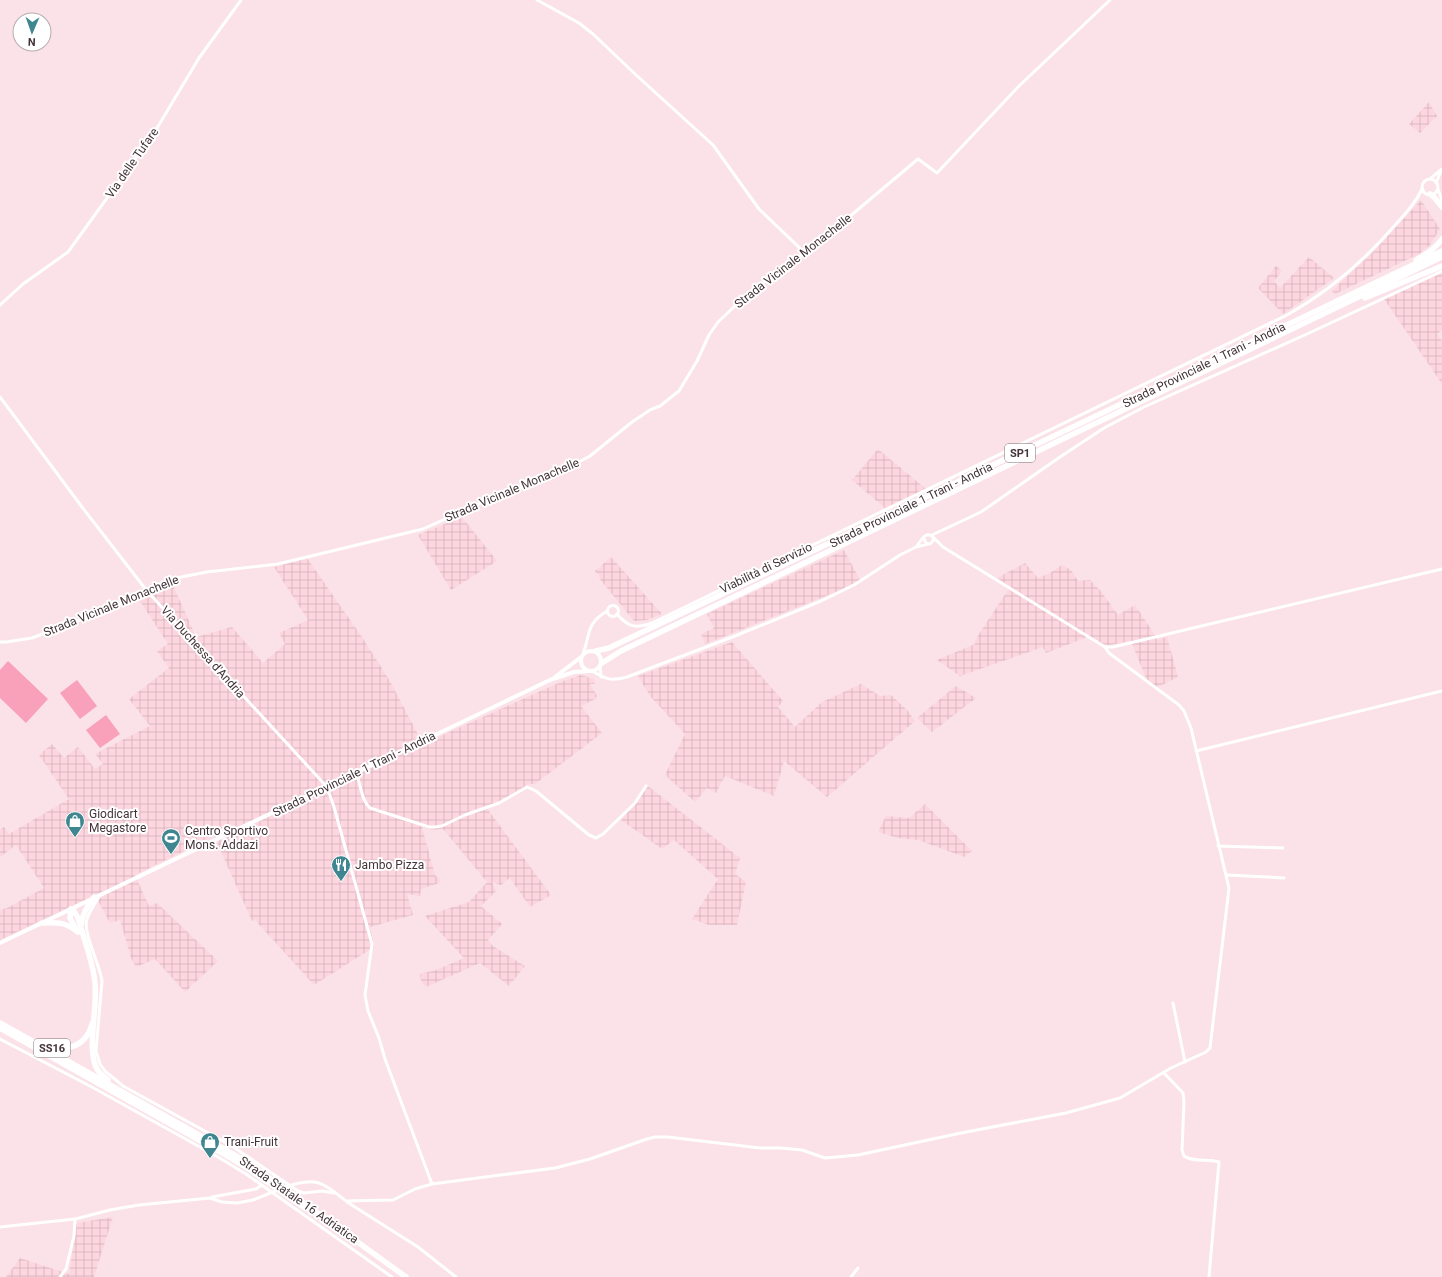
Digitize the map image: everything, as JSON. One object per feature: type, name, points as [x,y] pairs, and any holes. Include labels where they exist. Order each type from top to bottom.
[{"type":"highway","points":[[1430,194],[1442,207]]},
{"type":"highway","points":[[1389,276],[1427,254],[1442,239]]},
{"type":"highway","name":"Strada Provinciale 1 Trani - Andria","points":[[596,651],[609,648],[1442,251]]},
{"type":"highway","name":"Strada Provinciale 1 Trani - Andria","points":[[601,664],[635,644],[1442,257]]},
{"type":"highway","points":[[1329,312],[1442,266]]},
{"type":"highway","points":[[79,930],[88,905],[94,898]]},
{"type":"highway","name":"SS16","points":[[71,909],[70,918],[79,930],[94,970],[96,986],[93,1055],[97,1069],[101,1074],[127,1094]]},
{"type":"highway","name":"SS16","points":[[42,923],[56,922],[66,924],[79,930]]},
{"type":"highway","name":"SS16","points":[[0,1023],[18,1030],[46,1045],[61,1049],[69,1048],[83,1040],[88,1035],[94,1018]]},
{"type":"highway","name":"Strada Statale 16 Adriatica","points":[[0,1023],[247,1162],[406,1277]]},
{"type":"highway","name":"Strada Statale 16 Adriatica","points":[[0,1028],[246,1168],[402,1277]]},
{"type":"main road","name":"Strada Provinciale 1 Trani - Andria","points":[[550,680],[572,665],[589,650],[596,651]]},
{"type":"main road","points":[[596,651],[601,656],[601,664]]},
{"type":"main road","points":[[582,656],[581,664],[590,671]]},
{"type":"main road","name":"Strada Provinciale 1 Trani - Andria","points":[[71,909],[550,680],[574,672],[595,670],[601,664]]},
{"type":"main road","name":"SP1","points":[[0,943],[71,909]]},
{"type":"street","name":"Via delle Tufare","points":[[0,305],[23,284],[68,252],[154,133],[199,58],[241,0]]},
{"type":"street","points":[[536,0],[566,15],[594,34],[635,74],[713,145],[759,209],[805,253]]},
{"type":"street","name":"Strada Vicinale Monachelle","points":[[0,642],[32,638],[118,605],[161,584],[181,577],[207,572],[278,564],[423,529],[558,473],[590,456],[632,422],[650,410],[660,406],[679,391],[697,361],[709,335],[718,322],[754,289],[805,253],[918,159],[936,173],[1019,86],[1110,0]]},
{"type":"street","points":[[1437,188],[1435,192],[1430,194],[1425,193],[1422,189],[1424,182],[1441,170]]},
{"type":"street","points":[[1441,170],[1436,182],[1442,201]]},
{"type":"street","points":[[1430,179],[1436,182]]},
{"type":"street","name":"Viabilità di Servizio","points":[[617,614],[624,622],[631,625],[638,626],[652,623],[1287,316],[1315,298],[1356,266],[1417,201],[1422,189]]},
{"type":"street","points":[[933,537],[981,512],[1060,457],[1104,428],[1121,419],[1144,407],[1308,334],[1442,271]]},
{"type":"street","name":"Via Duchessa d'Andria","points":[[0,397],[147,591],[327,787]]},
{"type":"street","points":[[346,1201],[393,1200],[415,1189],[432,1184],[555,1168],[590,1159],[655,1137],[668,1137],[760,1148],[802,1150],[825,1158],[858,1155],[1077,1110],[1111,1099],[1120,1098],[1171,1068],[1206,1052],[1210,1048],[1229,888],[1191,728],[1184,711],[1179,705],[1109,653],[1105,647],[943,547],[933,537],[928,534],[916,547]]},
{"type":"street","points":[[924,537],[925,542],[943,547]]},
{"type":"street","points":[[590,671],[601,677],[613,680],[627,677],[735,636],[821,601],[854,585],[900,555],[916,547],[930,544],[934,541],[933,537]]},
{"type":"street","points":[[1105,647],[1113,647],[1442,569]]},
{"type":"street","points":[[582,656],[586,646],[588,631],[591,625],[607,611],[609,606],[614,605],[618,609],[617,614],[612,616],[609,615],[607,611]]},
{"type":"street","points":[[601,664],[601,677]]},
{"type":"street","points":[[1196,751],[1442,691]]},
{"type":"street","points":[[356,773],[360,781],[364,801],[370,808],[429,827],[442,826],[465,815],[499,804],[527,787],[536,791],[590,836],[596,838],[603,834],[635,803],[646,786]]},
{"type":"street","points":[[327,787],[334,807],[372,944],[365,995],[368,1011],[432,1184]]},
{"type":"street","points":[[1218,846],[1283,848]]},
{"type":"street","points":[[1227,875],[1284,878]]},
{"type":"street","points":[[101,894],[87,918],[85,928],[101,972],[102,981],[96,1051],[100,1064],[105,1071],[123,1086],[232,1146],[298,1190],[304,1193],[322,1191],[336,1193]]},
{"type":"street","points":[[1173,1003],[1185,1062]]},
{"type":"street","points":[[0,1039],[90,1086],[218,1157],[262,1185],[392,1277]]},
{"type":"street","points":[[1164,1073],[1182,1093],[1184,1102],[1182,1150],[1184,1156],[1188,1159],[1214,1160],[1219,1162],[1208,1277]]},
{"type":"street","points":[[210,1198],[228,1203],[253,1200],[297,1183],[313,1181],[320,1183],[418,1247],[456,1277]]},
{"type":"street","points":[[0,1227],[75,1219],[139,1204],[210,1198],[256,1189],[262,1185]]},
{"type":"street","points":[[60,1277],[66,1269],[74,1236],[75,1219]]},
{"type":"street","points":[[851,1277],[858,1268]]},
{"type":"shaded area","points":[[1429,102],[1437,116],[1420,133],[1409,124]]},
{"type":"shaded area","points":[[1421,200],[1440,229],[1430,245],[1419,254],[1335,294],[1332,291],[1374,251]]},
{"type":"shaded area","points":[[1309,257],[1334,278],[1283,314],[1258,288],[1276,266],[1282,271],[1274,281],[1280,288]]},
{"type":"shaded area","points":[[1442,273],[1442,330],[1437,334],[1442,341],[1442,384],[1384,299]]},
{"type":"shaded area","points":[[878,449],[926,489],[885,508],[852,480]]},
{"type":"shaded area","points":[[462,517],[497,561],[451,590],[418,535]]},
{"type":"shaded area","points":[[844,550],[860,580],[838,591],[705,644],[701,634],[714,628],[707,614]]},
{"type":"shaded area","points":[[611,557],[662,614],[647,620],[634,621],[595,571]]},
{"type":"shaded area","points":[[307,558],[364,640],[391,683],[423,744],[563,681],[581,675],[594,679],[595,684],[590,684],[597,696],[595,699],[581,706],[602,733],[535,784],[529,784],[501,801],[486,807],[551,895],[530,907],[510,878],[501,885],[492,882],[496,891],[481,906],[502,924],[488,940],[493,946],[525,966],[509,986],[480,963],[426,987],[421,981],[420,974],[436,970],[464,958],[425,916],[469,902],[487,882],[443,829],[433,830],[422,827],[435,875],[440,880],[439,883],[421,889],[420,896],[407,894],[413,915],[370,927],[374,947],[314,985],[255,920],[252,921],[214,836],[135,875],[149,906],[157,903],[218,961],[185,992],[155,959],[136,967],[131,958],[120,920],[110,923],[95,895],[0,940],[0,910],[7,908],[44,888],[16,845],[0,857],[0,830],[4,827],[9,834],[69,799],[39,755],[52,744],[64,758],[78,747],[95,769],[103,764],[95,754],[150,726],[129,699],[169,668],[157,651],[168,644],[138,598],[172,583],[196,637],[232,627],[263,663],[285,644],[279,633],[308,620],[274,567]]},
{"type":"shaded area","points":[[1025,563],[1038,578],[1050,573],[1062,565],[1071,570],[1078,581],[1090,580],[1100,590],[1118,615],[1135,605],[1157,640],[1167,637],[1178,677],[1156,688],[1147,681],[1131,641],[1109,645],[1102,644],[1090,636],[1046,653],[1043,647],[960,676],[937,660],[975,644],[975,640],[1010,587],[997,578]]},
{"type":"shaded area","points":[[732,642],[783,701],[778,707],[795,727],[822,702],[861,684],[880,696],[891,695],[908,711],[915,721],[827,797],[784,761],[774,796],[725,776],[716,793],[707,788],[695,802],[665,775],[685,734],[650,696],[638,676]]},
{"type":"shaded area","points":[[8,661],[48,699],[26,723],[0,698],[0,670]]},
{"type":"shaded area","points":[[77,680],[97,706],[80,719],[60,693]]},
{"type":"shaded area","points":[[956,686],[976,698],[932,732],[917,718]]},
{"type":"shaded area","points":[[106,715],[120,734],[100,748],[86,730]]},
{"type":"shaded area","points":[[648,786],[740,858],[735,874],[746,882],[737,925],[709,925],[692,919],[718,879],[674,840],[662,849],[621,820]]},
{"type":"shaded area","points":[[925,804],[972,851],[964,857],[918,840],[898,838],[878,832],[886,816],[909,818]]},
{"type":"shaded area","points":[[113,1217],[94,1277],[6,1277],[20,1258],[69,1274],[77,1223]]},
{"type":"place","name":"Giodicart Megastore","points":[[75,838]]},
{"type":"place","name":"Centro Sportivo Mons. Addazi","points":[[171,855]]},
{"type":"place","name":"Jambo Pizza","points":[[341,882]]},
{"type":"place","name":"Trani-Fruit","points":[[210,1159]]}]
